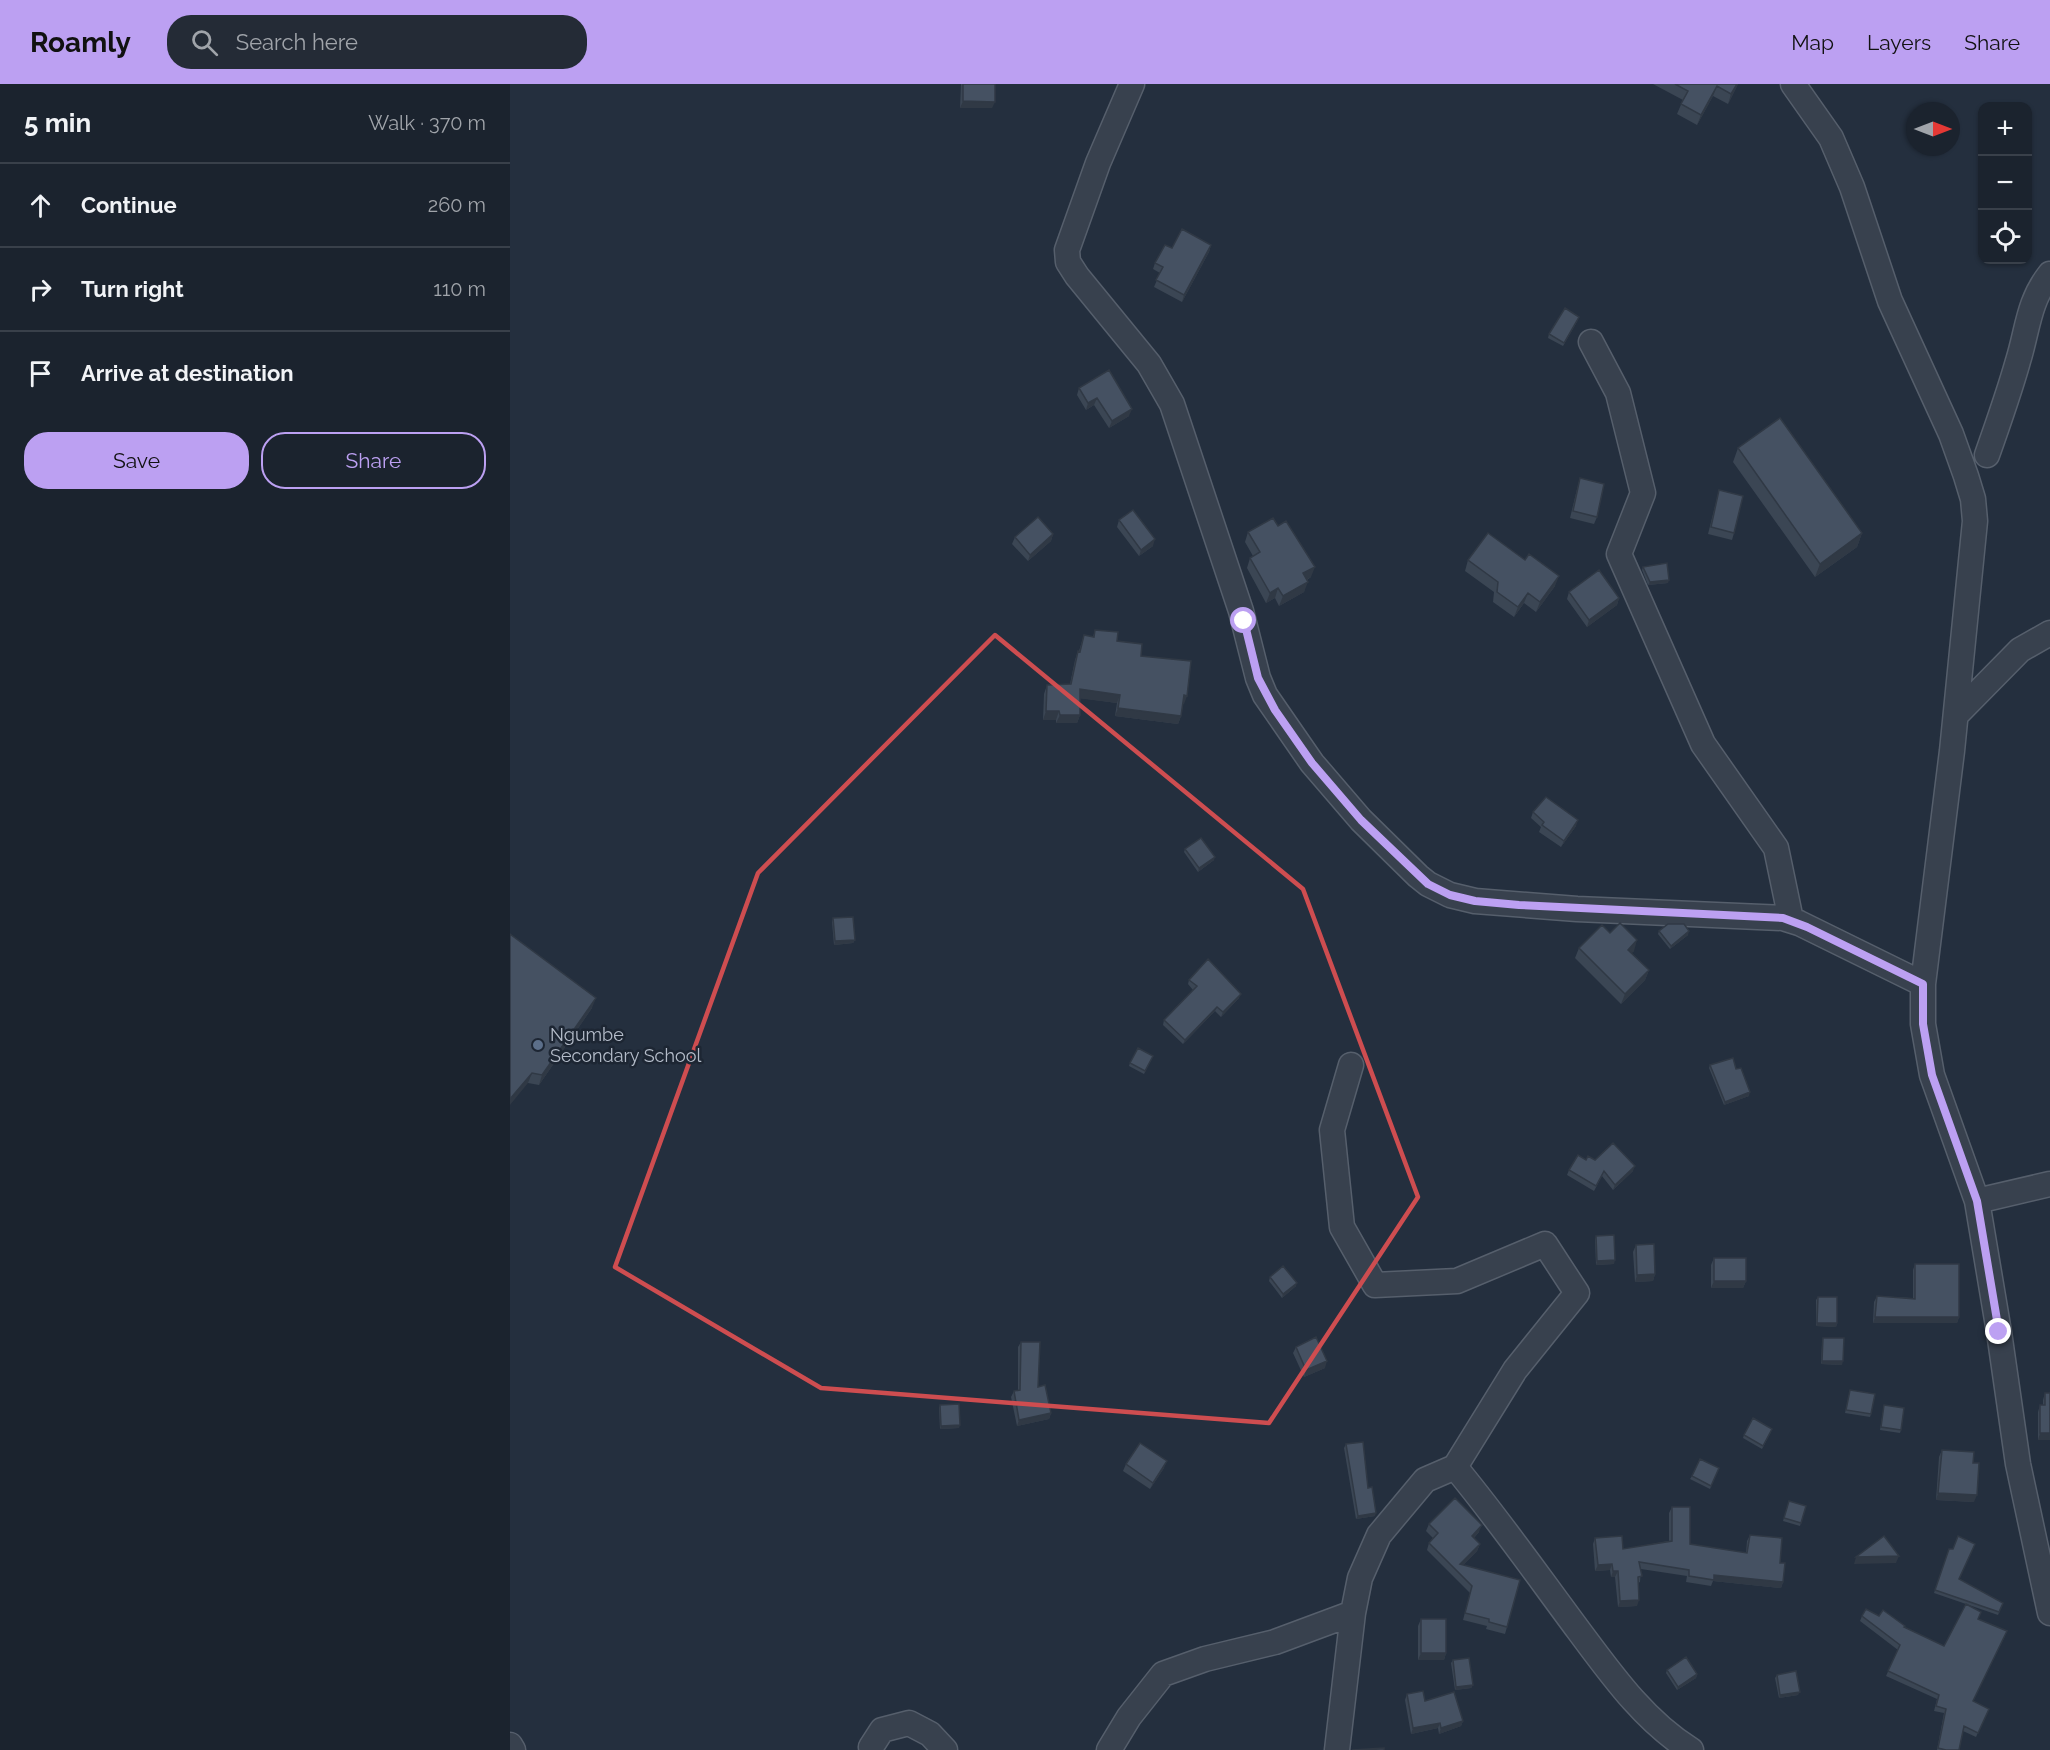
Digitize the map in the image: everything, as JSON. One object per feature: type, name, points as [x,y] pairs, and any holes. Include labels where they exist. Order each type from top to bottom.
[{"type":"street","points":[[1132,84],[1098,163],[1072,232],[1067,255],[1077,276],[1149,364],[1172,404],[1240,611],[1261,686],[1270,703],[1312,763],[1361,820],[1418,876],[1450,895],[1475,901],[1519,905],[1783,918],[1923,984]]},
{"type":"street","points":[[1793,84],[1831,138],[1852,187],[1890,301],[1951,434],[1973,500],[1975,521],[1956,715],[1923,984],[1923,1024],[1932,1075],[1977,1201],[2018,1464],[2050,1612]]},
{"type":"street","points":[[1987,455],[2009,394],[2029,313],[2041,286],[2050,274]]},
{"type":"street","points":[[1591,342],[1618,393],[1643,493],[1619,554],[1703,744],[1776,848],[1791,920]]},
{"type":"street","points":[[1956,715],[2020,650],[2050,633]]},
{"type":"street","points":[[1337,1750],[1353,1613],[1360,1578],[1379,1535],[1425,1480],[1455,1467],[1515,1370],[1577,1293],[1545,1244],[1457,1281],[1375,1286],[1342,1227],[1332,1130],[1351,1065]]},
{"type":"street","points":[[1977,1201],[2050,1184]]},
{"type":"street","points":[[1455,1467],[1603,1664],[1673,1739],[1692,1750]]},
{"type":"street","points":[[1109,1750],[1129,1717],[1163,1674],[1205,1659],[1275,1642],[1353,1613]]},
{"type":"street","points":[[872,1750],[871,1747],[882,1730],[909,1723],[930,1734],[945,1750]]},
{"type":"street","points":[[510,1745],[513,1750]]},
{"type":"highlighted area","points":[[995,635],[1303,889],[1418,1197],[1269,1423],[821,1388],[615,1267],[758,873]]},
{"type":"building","points":[[963,84],[995,84],[995,102],[963,101]]},
{"type":"building","points":[[1675,84],[1737,84],[1731,94],[1717,86],[1701,115],[1681,104],[1688,91]]},
{"type":"building","points":[[1182,229],[1211,245],[1184,295],[1156,280],[1163,267],[1155,263],[1165,245],[1172,248]]},
{"type":"building","points":[[1565,308],[1579,317],[1564,343],[1549,334]]},
{"type":"building","points":[[1109,370],[1132,409],[1112,421],[1097,398],[1088,403],[1079,388]]},
{"type":"building","points":[[1780,418],[1862,533],[1820,564],[1738,448]]},
{"type":"building","points":[[1580,478],[1604,484],[1597,517],[1573,511]]},
{"type":"building","points":[[1719,490],[1743,496],[1734,533],[1711,527]]},
{"type":"building","points":[[1133,510],[1155,539],[1141,550],[1119,520]]},
{"type":"building","points":[[1038,517],[1053,534],[1030,555],[1015,537]]},
{"type":"building","points":[[1273,518],[1278,526],[1286,521],[1315,567],[1303,573],[1308,582],[1283,596],[1278,588],[1270,593],[1250,558],[1260,552],[1248,532]]},
{"type":"building","points":[[1488,533],[1525,560],[1529,554],[1559,576],[1540,602],[1528,593],[1518,607],[1497,592],[1498,582],[1468,560]]},
{"type":"building","points":[[1667,563],[1669,580],[1650,582],[1643,567]]},
{"type":"building","points":[[1599,570],[1619,598],[1589,620],[1569,592]]},
{"type":"building","points":[[1095,630],[1118,632],[1117,641],[1142,644],[1141,656],[1191,661],[1187,696],[1184,695],[1181,716],[1118,708],[1120,695],[1080,689],[1080,715],[1060,715],[1059,711],[1046,711],[1047,685],[1071,684],[1084,635],[1094,637]]},
{"type":"building","points":[[1546,797],[1578,820],[1564,841],[1542,825],[1544,822],[1533,812]]},
{"type":"building","points":[[1201,838],[1215,857],[1199,868],[1185,849]]},
{"type":"building","points":[[853,917],[855,940],[835,941],[833,918]]},
{"type":"building","points":[[1620,923],[1637,940],[1628,950],[1649,970],[1625,994],[1579,948],[1602,925],[1610,933]]},
{"type":"building","points":[[1668,924],[1684,924],[1689,931],[1671,946],[1659,931]]},
{"type":"building","name":"Ngumbe Secondary School","points":[[510,934],[596,998],[542,1075],[532,1073],[510,1099]]},
{"type":"building","points":[[1208,959],[1241,994],[1223,1012],[1217,1007],[1185,1040],[1164,1020],[1197,986],[1189,980]]},
{"type":"building","points":[[1138,1048],[1153,1056],[1145,1071],[1130,1063]]},
{"type":"building","points":[[1733,1058],[1736,1069],[1741,1068],[1750,1092],[1725,1102],[1710,1065]]},
{"type":"building","points":[[1613,1143],[1635,1166],[1615,1185],[1604,1171],[1596,1186],[1569,1170],[1578,1155],[1586,1160],[1588,1156],[1595,1160]]},
{"type":"building","points":[[1614,1235],[1615,1260],[1597,1261],[1596,1236]]},
{"type":"building","points":[[1654,1244],[1655,1274],[1637,1275],[1636,1245]]},
{"type":"building","points":[[1714,1258],[1746,1258],[1746,1281],[1714,1281]]},
{"type":"building","points":[[1915,1264],[1959,1264],[1959,1317],[1875,1317],[1877,1296],[1915,1299]]},
{"type":"building","points":[[1283,1266],[1297,1283],[1283,1294],[1270,1277]]},
{"type":"building","points":[[1818,1297],[1837,1297],[1837,1323],[1817,1323]]},
{"type":"building","points":[[1316,1337],[1327,1361],[1306,1370],[1296,1347]]},
{"type":"building","points":[[1823,1338],[1844,1338],[1843,1361],[1822,1361]]},
{"type":"building","points":[[1021,1342],[1040,1342],[1038,1387],[1045,1385],[1051,1413],[1019,1420],[1014,1391],[1020,1390]]},
{"type":"building","points":[[1850,1390],[1875,1394],[1871,1414],[1846,1410]]},
{"type":"building","points":[[2045,1393],[2050,1393],[2050,1433],[2040,1433],[2040,1405],[2045,1405]]},
{"type":"building","points":[[959,1404],[960,1425],[941,1426],[940,1405]]},
{"type":"building","points":[[1884,1405],[1904,1408],[1901,1430],[1881,1427]]},
{"type":"building","points":[[1753,1418],[1772,1429],[1763,1446],[1744,1435]]},
{"type":"building","points":[[1363,1442],[1368,1488],[1372,1487],[1376,1513],[1358,1516],[1346,1444]]},
{"type":"building","points":[[1140,1443],[1167,1461],[1153,1483],[1126,1464]]},
{"type":"building","points":[[1942,1450],[1974,1452],[1973,1463],[1979,1463],[1977,1495],[1938,1493]]},
{"type":"building","points":[[1700,1459],[1719,1468],[1711,1486],[1692,1476]]},
{"type":"building","points":[[1455,1498],[1482,1525],[1472,1536],[1480,1544],[1460,1564],[1520,1580],[1507,1627],[1489,1622],[1489,1619],[1465,1613],[1472,1586],[1429,1543],[1438,1533],[1429,1524]]},
{"type":"building","points":[[1789,1501],[1806,1506],[1801,1523],[1784,1518]]},
{"type":"building","points":[[1672,1507],[1690,1507],[1690,1544],[1747,1553],[1750,1535],[1782,1538],[1780,1563],[1785,1563],[1783,1582],[1714,1575],[1714,1580],[1689,1576],[1689,1570],[1639,1562],[1642,1576],[1638,1577],[1639,1600],[1620,1601],[1618,1571],[1613,1571],[1612,1564],[1598,1565],[1595,1538],[1622,1536],[1623,1549],[1672,1541]]},
{"type":"building","points":[[1884,1536],[1899,1556],[1856,1557]]},
{"type":"building","points":[[1958,1536],[1975,1544],[1959,1579],[2003,1603],[1999,1612],[1935,1590],[1949,1549],[1953,1549]]},
{"type":"building","points":[[1966,1604],[1981,1612],[1978,1619],[2007,1631],[1973,1701],[1989,1709],[1978,1733],[1964,1726],[1959,1750],[1946,1750],[1938,1748],[1946,1709],[1936,1706],[1939,1695],[1888,1671],[1900,1645],[1862,1616],[1866,1609],[1879,1616],[1883,1610],[1904,1627],[1944,1646]]},
{"type":"building","points":[[1421,1619],[1446,1619],[1446,1653],[1421,1653]]},
{"type":"building","points":[[1686,1657],[1697,1674],[1678,1687],[1667,1670]]},
{"type":"building","points":[[1469,1658],[1473,1685],[1456,1687],[1453,1660]]},
{"type":"building","points":[[1796,1671],[1800,1692],[1780,1695],[1777,1675]]},
{"type":"building","points":[[1423,1691],[1425,1701],[1454,1692],[1463,1721],[1441,1728],[1440,1723],[1413,1728],[1407,1694]]},
{"type":"building","points":[[1384,1748],[1384,1750],[1352,1750]]},
{"type":"place","name":"Ngumbe Secondary School","points":[[538,1045]]},
{"type":"route","points":[[1244,621],[1261,686],[1270,703],[1312,763],[1361,820],[1418,876],[1437,889],[1450,895],[1475,901],[1519,905],[1783,918],[1807,927],[1923,984],[1923,1024],[1932,1075],[1977,1201],[1999,1332]]}]
